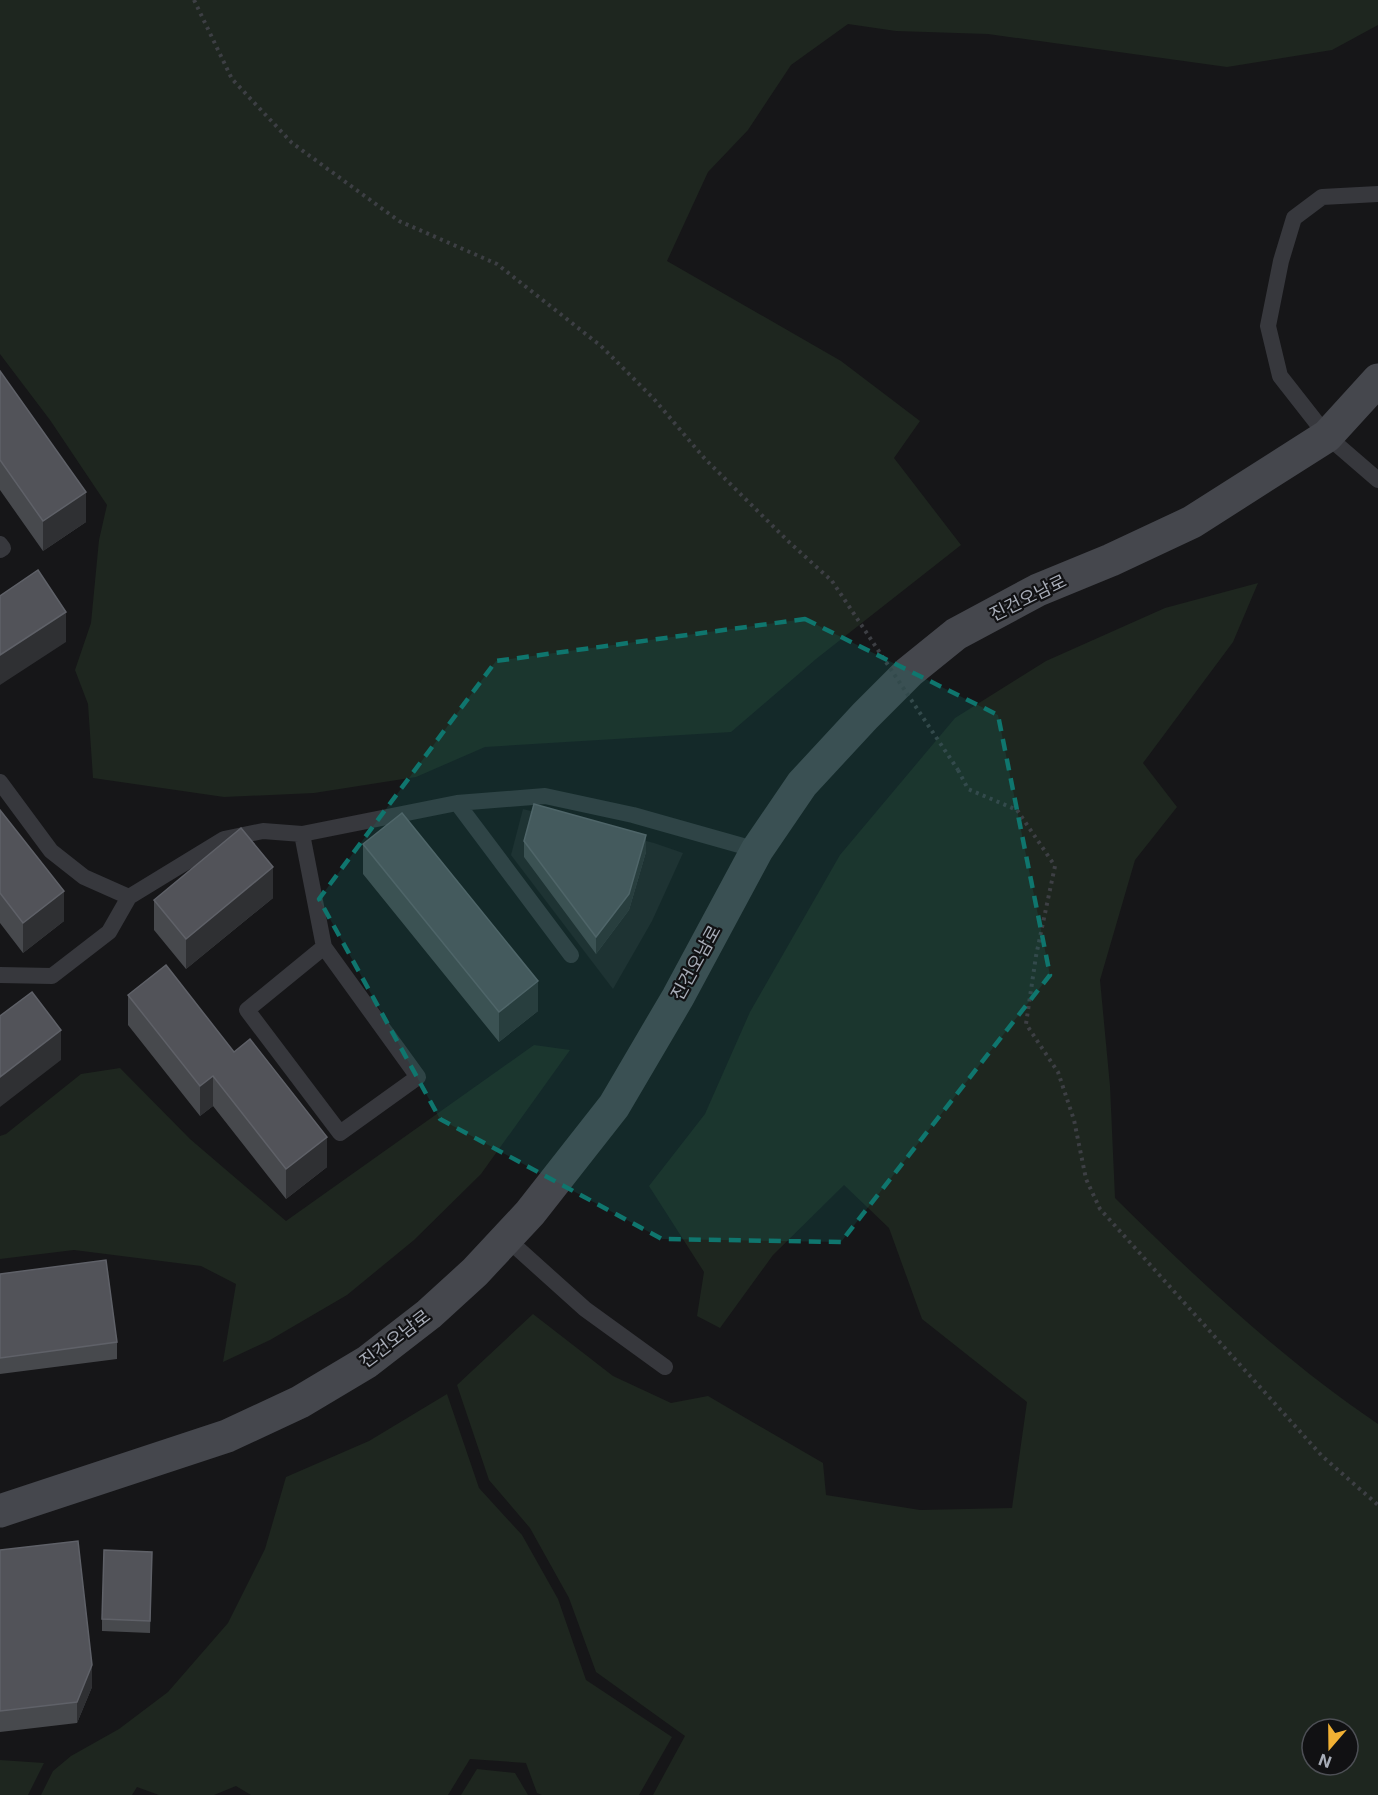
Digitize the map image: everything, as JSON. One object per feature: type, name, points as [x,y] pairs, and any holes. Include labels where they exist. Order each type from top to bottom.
[{"type":"main road","name":"진건오남로","points":[[0,1511],[227,1436],[300,1402],[368,1362],[429,1314],[475,1272],[530,1213],[614,1106],[678,997],[757,850],[802,784],[909,672],[956,634],[1038,590],[1111,560],[1192,522],[1327,436],[1378,380]]},
{"type":"lane","points":[[1378,194],[1322,197],[1294,218],[1281,261],[1268,326],[1280,376],[1327,436],[1378,480]]},
{"type":"lane","points":[[0,544],[3,548],[0,550]]},
{"type":"lane","points":[[0,782],[51,850],[84,877],[129,897]]},
{"type":"lane","points":[[0,975],[52,976],[109,932],[129,897],[224,839],[263,831],[302,834],[457,803],[545,796],[633,815],[757,850]]},
{"type":"lane","points":[[457,803],[571,955]]},
{"type":"lane","points":[[302,834],[324,947],[418,1077],[340,1133],[247,1010],[324,947]]},
{"type":"lane","points":[[506,1238],[585,1309],[665,1367]]},
{"type":"path","points":[[194,0],[231,80],[292,143],[399,221],[497,264],[601,346],[654,399],[705,459],[832,581],[958,770],[968,789],[1017,810],[1055,866],[1036,956],[1026,1024],[1058,1072],[1074,1120],[1086,1179],[1100,1209],[1322,1456],[1378,1505]]},
{"type":"highlighted area","points":[[805,619],[998,715],[1050,975],[841,1242],[662,1239],[440,1119],[319,899],[496,661]]},
{"type":"shaded area","points":[[0,0],[1378,0],[1378,25],[1332,50],[1227,67],[988,34],[896,31],[848,24],[791,65],[748,130],[708,172],[667,261],[841,361],[920,421],[894,458],[961,545],[816,659],[731,732],[485,747],[416,777],[314,793],[224,797],[93,778],[88,704],[75,670],[91,623],[99,540],[107,505],[50,420],[0,354]]},
{"type":"shaded area","points":[[1258,583],[1233,642],[1143,763],[1177,807],[1135,860],[1100,980],[1110,1086],[1115,1198],[1241,1317],[1308,1373],[1378,1424],[1378,1795],[653,1795],[685,1736],[596,1672],[569,1598],[530,1528],[489,1480],[457,1385],[533,1314],[613,1376],[671,1403],[708,1396],[823,1463],[826,1495],[920,1510],[1012,1508],[1027,1402],[922,1319],[889,1228],[844,1185],[773,1255],[720,1328],[697,1316],[704,1272],[649,1186],[705,1114],[750,1012],[840,855],[955,718],[1046,661],[1165,608]]},
{"type":"shaded area","points":[[523,809],[654,843],[683,853],[652,921],[613,989],[511,855]]},
{"type":"shaded area","points":[[534,1045],[570,1050],[481,1174],[414,1240],[347,1295],[270,1340],[223,1362],[236,1284],[201,1266],[74,1250],[0,1259],[0,1136],[6,1134],[81,1074],[120,1068],[190,1139],[286,1221]]},
{"type":"shaded area","points":[[447,1394],[479,1488],[522,1535],[558,1599],[586,1680],[672,1737],[639,1795],[542,1795],[537,1793],[526,1763],[470,1759],[448,1795],[251,1795],[236,1786],[214,1795],[159,1795],[137,1787],[132,1795],[41,1795],[53,1771],[71,1756],[119,1729],[168,1692],[228,1623],[265,1549],[286,1477],[369,1441]]},
{"type":"shaded area","points":[[0,1760],[44,1763],[28,1795],[0,1795]]},
{"type":"shaded area","points":[[477,1769],[515,1773],[528,1795],[461,1795]]},
{"type":"building","points":[[0,371],[86,492],[43,521],[0,460]]},
{"type":"building","points":[[38,570],[66,612],[0,655],[0,596]]},
{"type":"building","points":[[534,804],[646,835],[629,894],[596,937],[524,841]]},
{"type":"building","points":[[0,810],[64,891],[23,923],[0,893]]},
{"type":"building","points":[[402,813],[538,981],[499,1012],[363,844]]},
{"type":"building","points":[[241,828],[273,867],[186,939],[154,900]]},
{"type":"building","points":[[166,965],[234,1052],[250,1039],[327,1137],[286,1169],[213,1076],[200,1086],[128,995]]},
{"type":"building","points":[[32,992],[61,1030],[0,1077],[0,1016]]},
{"type":"building","points":[[106,1260],[117,1342],[0,1358],[0,1274]]},
{"type":"building","points":[[78,1541],[92,1665],[77,1702],[0,1711],[0,1550]]},
{"type":"building","points":[[104,1550],[152,1552],[150,1621],[102,1619]]}]
